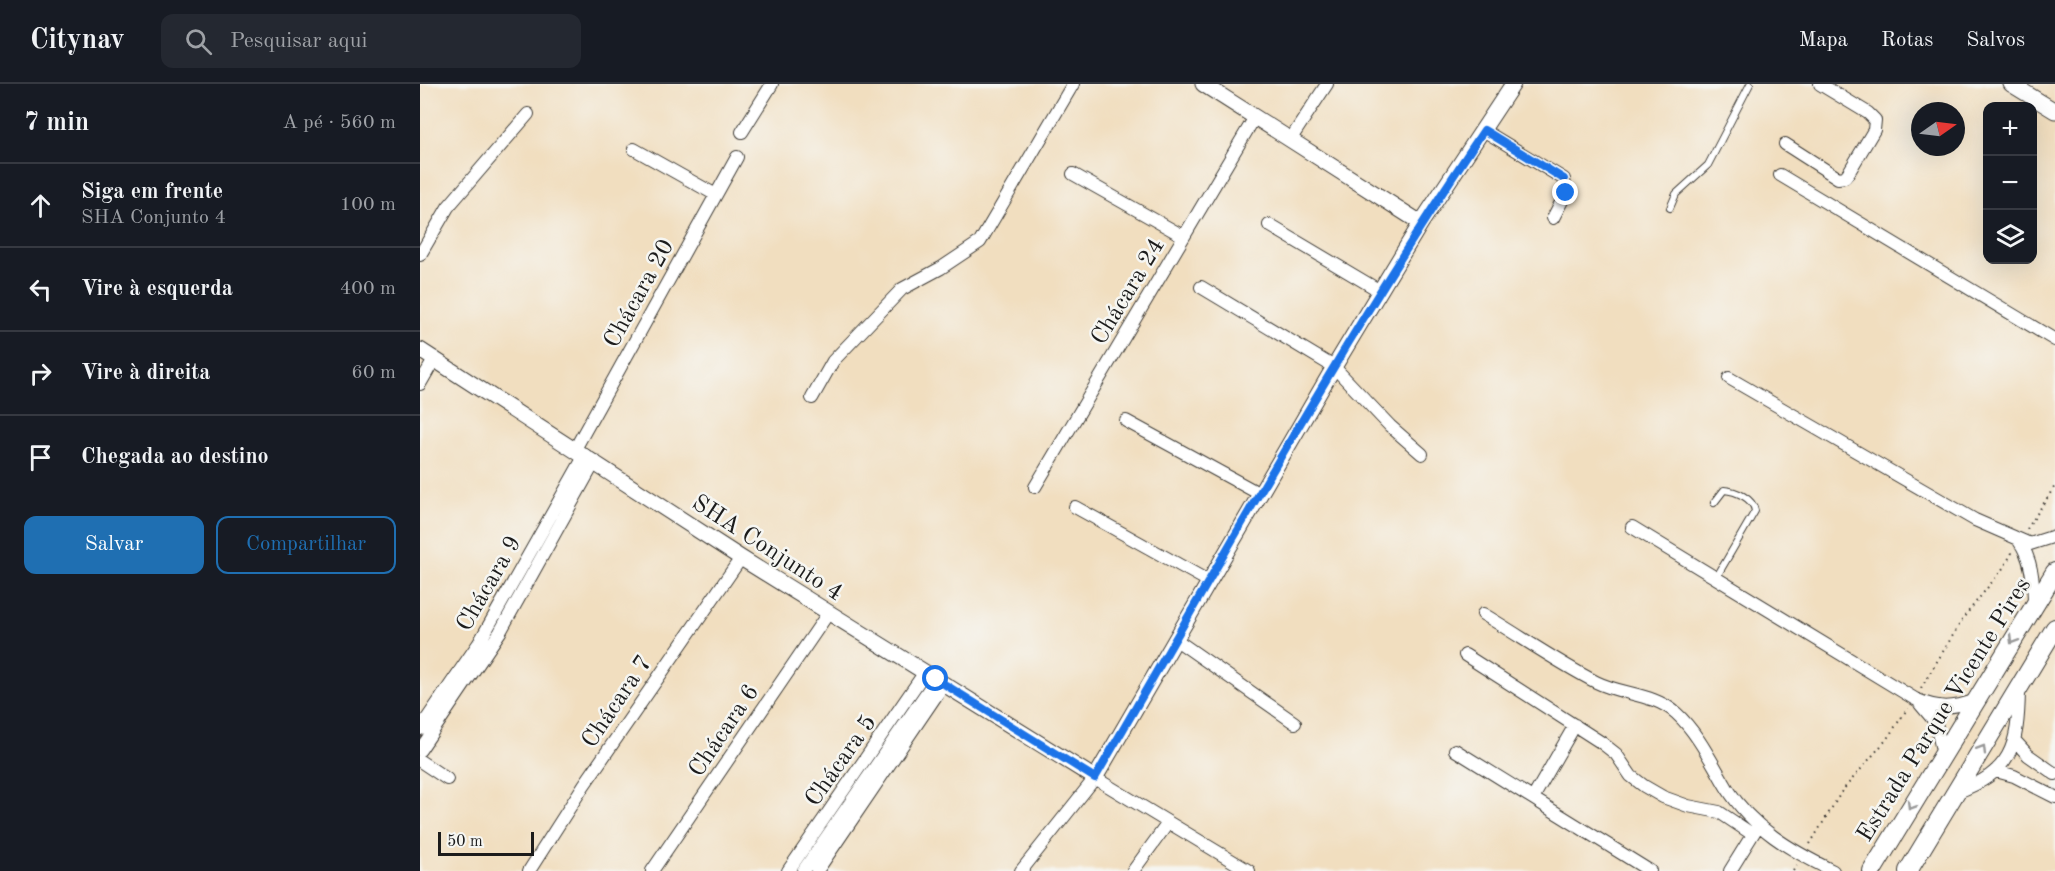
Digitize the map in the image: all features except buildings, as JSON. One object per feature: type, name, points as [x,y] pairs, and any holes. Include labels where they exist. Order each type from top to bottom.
[{"type":"main road","name":"Estrada Parque Vicente Pires","points":[[1872,871],[2055,572]]},
{"type":"main road","points":[[1908,871],[2055,628]]},
{"type":"street","points":[[742,132],[772,84]]},
{"type":"street","points":[[812,398],[833,361],[902,289],[941,268],[980,242],[1072,84]]},
{"type":"street","points":[[1203,84],[1421,223]]},
{"type":"street","points":[[1290,140],[1327,84]]},
{"type":"street","points":[[1021,871],[1095,778],[1334,367],[1421,223],[1513,84]]},
{"type":"street","points":[[1785,144],[1838,178],[1845,177],[1874,130],[1875,120],[1868,112],[1820,84]]},
{"type":"street","points":[[2011,84],[2055,111]]},
{"type":"street","points":[[420,255],[448,207],[528,114]]},
{"type":"street","name":"Chácara 24","points":[[1035,487],[1255,117]]},
{"type":"street","points":[[1484,130],[1564,179],[1566,193],[1553,218]]},
{"type":"street","points":[[634,149],[716,195]]},
{"type":"street","name":"Chácara 20","points":[[585,455],[737,157]]},
{"type":"street","points":[[1073,174],[1183,236]]},
{"type":"street","points":[[1780,175],[2055,340]]},
{"type":"street","points":[[1269,225],[1380,291]]},
{"type":"street","points":[[1201,287],[1334,367],[1390,426],[1422,454]]},
{"type":"street","name":"SHA Conjunto 4","points":[[420,350],[741,558],[1095,778]]},
{"type":"street","points":[[420,384],[435,358]]},
{"type":"street","points":[[1729,378],[1975,520],[2030,544],[2055,536]]},
{"type":"street","points":[[1126,421],[1260,494]]},
{"type":"street","points":[[420,750],[500,632],[585,455]]},
{"type":"street","name":"Chácara 9","points":[[420,729],[479,643],[585,455]]},
{"type":"street","points":[[1075,507],[1210,582]]},
{"type":"street","points":[[1632,527],[1915,699],[1940,708],[1950,708],[1976,700]]},
{"type":"street","points":[[2019,541],[2026,550],[2029,562],[2034,605]]},
{"type":"street","name":"Chácara 7","points":[[529,871],[584,785],[741,558]]},
{"type":"street","name":"Chácara 6","points":[[652,871],[829,612]]},
{"type":"street","points":[[1483,614],[1597,683],[1643,695],[1675,712],[1712,761],[1755,830]]},
{"type":"street","points":[[1175,639],[1296,723]]},
{"type":"street","points":[[1464,655],[1575,725],[1616,754],[1631,776],[1644,786],[1663,797],[1688,806],[1719,812],[1833,871]]},
{"type":"street","points":[[803,871],[935,678]]},
{"type":"street","points":[[817,871],[935,678]]},
{"type":"street","name":"Chácara 5","points":[[788,871],[935,678]]},
{"type":"street","points":[[1955,793],[1976,786],[1996,771],[2016,742],[2019,686]]},
{"type":"street","points":[[1915,699],[1928,711],[1936,723],[1942,755]]},
{"type":"street","points":[[1533,798],[1575,725]]},
{"type":"street","points":[[2016,742],[2028,755],[2055,774]]},
{"type":"street","points":[[1455,750],[1650,871]]},
{"type":"street","points":[[420,761],[447,779]]},
{"type":"street","points":[[1996,771],[2054,792]]},
{"type":"street","points":[[1095,778],[1242,869]]},
{"type":"street","points":[[1132,871],[1168,823]]},
{"type":"street","points":[[1730,871],[1755,830]]},
{"type":"lane","points":[[1670,208],[1676,194],[1708,165],[1750,84]]},
{"type":"lane","points":[[1714,504],[1724,490],[1732,491],[1751,501],[1755,511],[1716,579]]},
{"type":"path","points":[[1793,871],[1842,791],[1886,740],[1915,699],[1964,616],[2004,567],[2055,486]]},
{"type":"route","points":[[936,679],[1095,778],[1334,367],[1421,223],[1484,130],[1564,179],[1566,193]]}]
